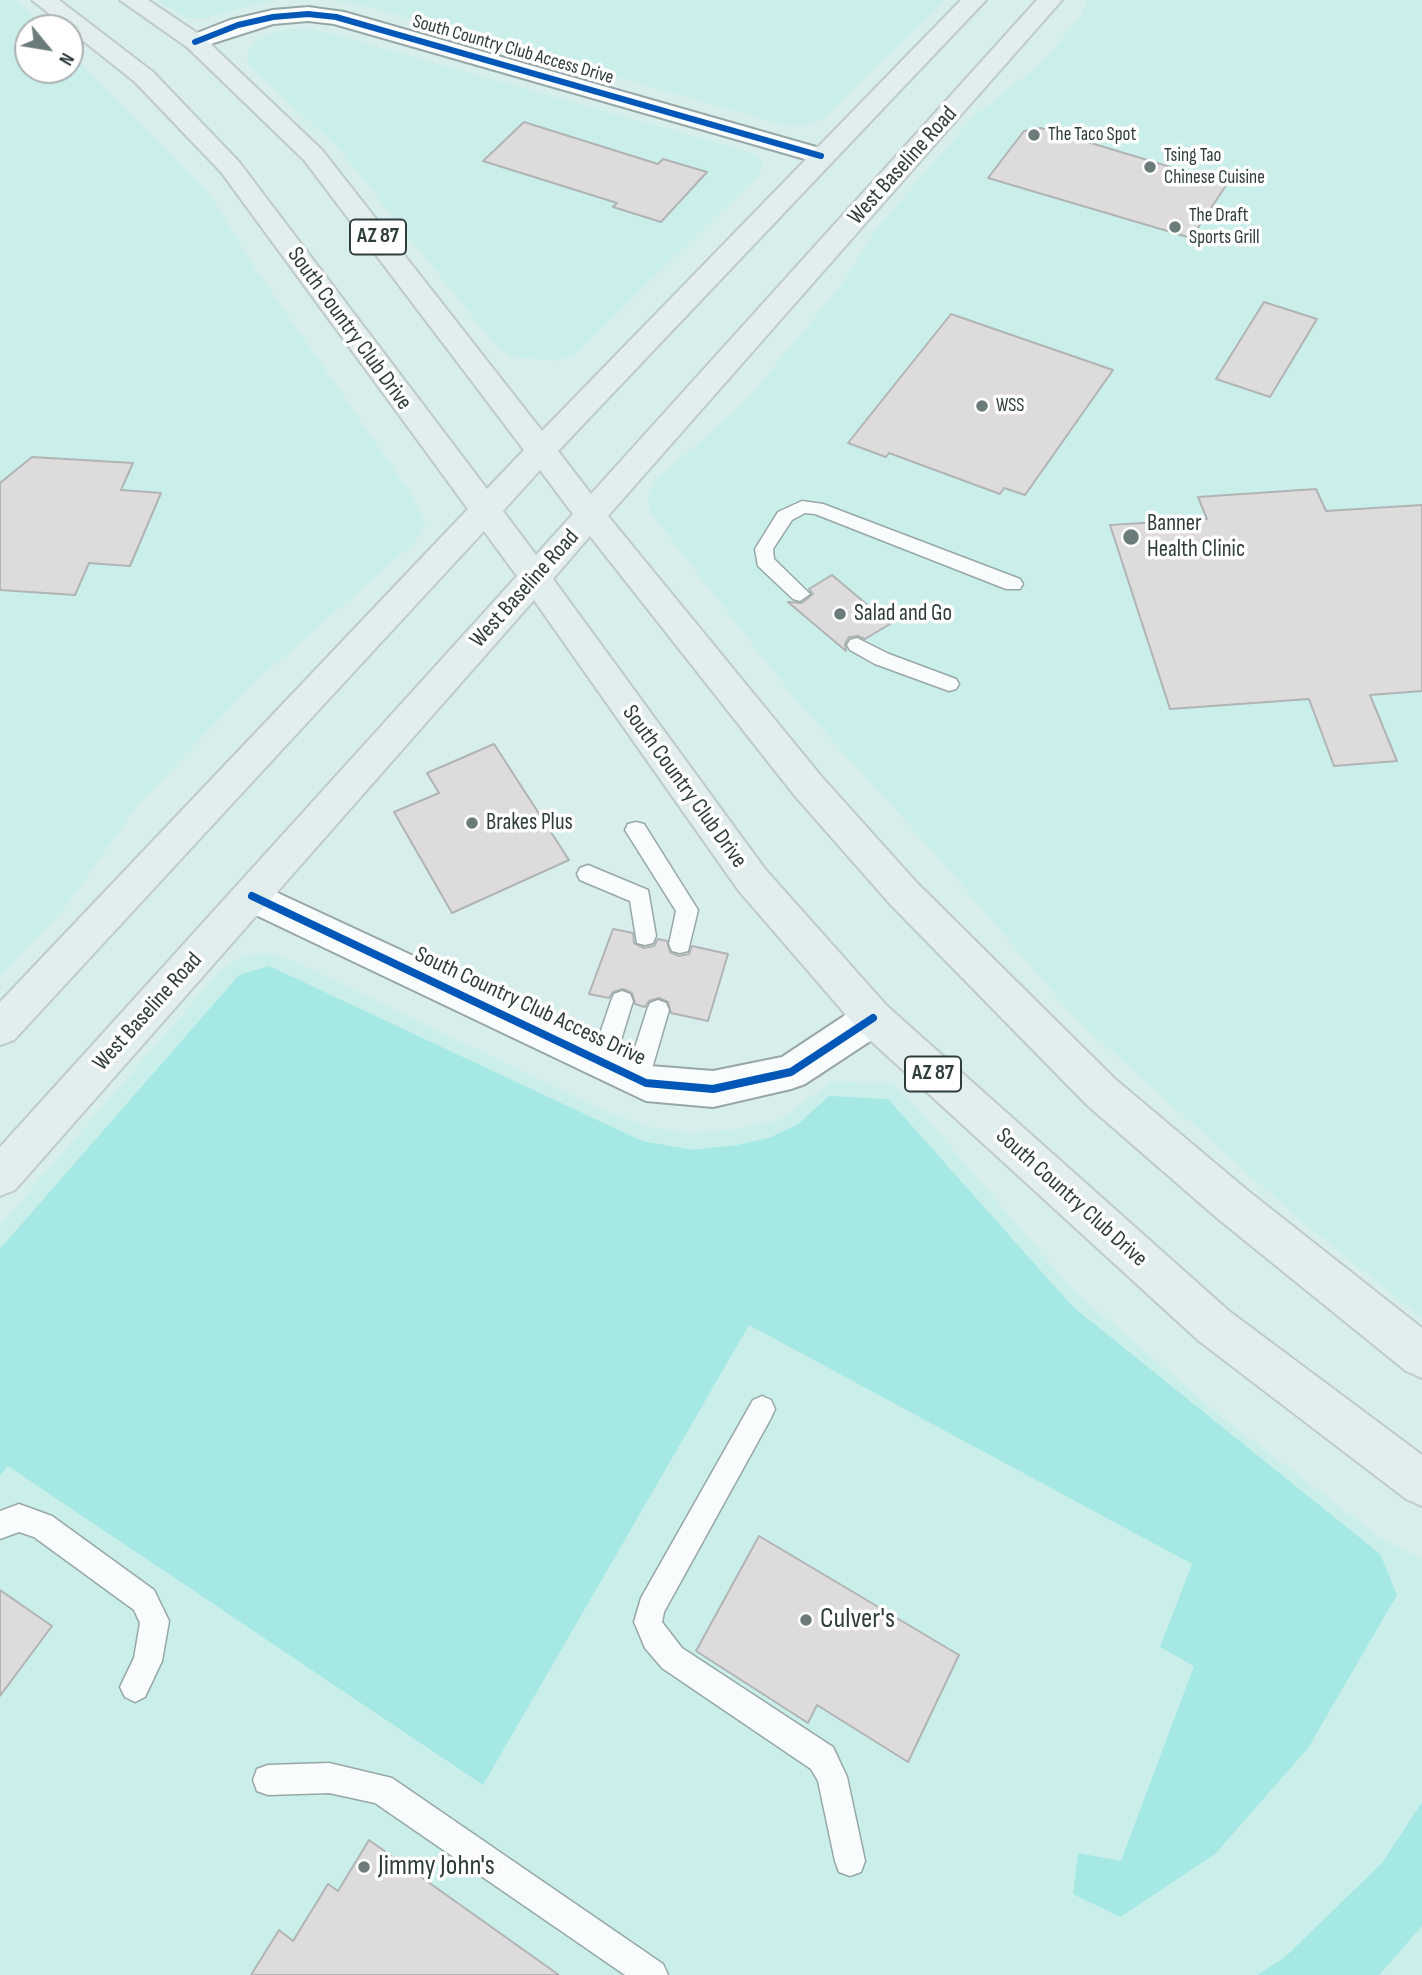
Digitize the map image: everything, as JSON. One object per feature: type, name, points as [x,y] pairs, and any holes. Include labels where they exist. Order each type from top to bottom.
[{"type":"main road","name":"South Country Club Drive","points":[[44,0],[144,77],[230,167],[485,510],[743,869],[873,1018],[1019,1153],[1214,1326],[1422,1483]]},
{"type":"main road","name":"AZ 87","points":[[132,0],[195,41],[313,155],[592,516],[808,786],[904,894],[1101,1092],[1232,1204],[1422,1356]]},
{"type":"main road","points":[[0,1028],[485,510],[821,156],[974,0]]},
{"type":"main road","name":"West Baseline Road","points":[[0,1177],[1050,0]]},
{"type":"street","name":"South Country Club Access Drive","points":[[195,41],[237,25],[273,17],[308,14],[336,17],[821,156]]},
{"type":"street","name":"South Country Club Access Drive","points":[[252,896],[646,1083],[713,1089],[791,1072],[873,1018]]},
{"type":"lane","points":[[800,594],[765,561],[764,549],[785,516],[802,507],[817,508],[1013,584]]},
{"type":"lane","points":[[857,645],[882,659],[949,684]]},
{"type":"lane","points":[[636,830],[687,911],[680,944]]},
{"type":"lane","points":[[588,874],[639,896],[645,936]]},
{"type":"lane","points":[[602,1063],[622,1002]]},
{"type":"lane","points":[[637,1079],[658,1010]]},
{"type":"lane","points":[[762,1409],[651,1608],[648,1622],[655,1638],[672,1658],[822,1758],[832,1777],[850,1861]]},
{"type":"lane","points":[[0,1525],[19,1518],[42,1526],[144,1600],[155,1622],[148,1661],[135,1687]]},
{"type":"lane","points":[[268,1780],[330,1778],[382,1789],[652,1975]]},
{"type":"shaded area","points":[[0,0],[14,0],[30,14],[14,14],[14,84],[84,84],[84,67],[209,193],[255,268],[409,491],[426,522],[415,542],[256,681],[140,802],[66,906],[0,976]]},
{"type":"shaded area","points":[[157,0],[273,0],[204,18],[186,18]]},
{"type":"shaded area","points":[[331,0],[945,0],[821,120],[807,125],[788,126],[369,7]]},
{"type":"shaded area","points":[[1087,0],[1422,0],[1422,1318],[1293,1214],[1075,1018],[931,849],[796,700],[650,512],[648,495],[655,481],[747,400],[842,284],[876,229],[975,115],[1037,67],[1081,17]]},
{"type":"shaded area","points":[[313,29],[332,34],[746,151],[760,159],[763,167],[758,175],[576,354],[555,361],[511,357],[496,346],[340,150],[251,67],[246,56],[256,41],[273,32]]},
{"type":"shaded area","points":[[265,953],[292,960],[607,1112],[650,1127],[691,1133],[735,1129],[779,1120],[833,1081],[893,1084],[913,1103],[1073,1290],[1229,1423],[1384,1540],[1422,1559],[1422,1975],[0,1975],[0,1225],[221,970],[241,957]]},
{"type":"shaded area","points":[[269,966],[642,1141],[693,1150],[737,1145],[769,1138],[798,1124],[829,1096],[888,1099],[1072,1306],[1380,1554],[1397,1595],[1308,1748],[1215,1854],[1120,1917],[1073,1894],[1078,1853],[1121,1861],[1194,1666],[1160,1647],[1192,1564],[749,1325],[483,1785],[8,1466],[0,1475],[0,1249],[239,975]]},
{"type":"shaded area","points":[[1422,1802],[1422,1926],[1379,1975],[1257,1975],[1284,1958],[1382,1863]]},
{"type":"building","points":[[524,122],[658,164],[663,159],[707,172],[661,222],[613,207],[617,203],[483,161]]},
{"type":"building","points":[[1041,128],[1227,184],[1191,238],[988,178],[1024,131]]},
{"type":"building","points":[[1264,302],[1317,319],[1270,397],[1216,379]]},
{"type":"building","name":"WSS","points":[[951,314],[1113,370],[1025,495],[1004,488],[1000,494],[889,453],[886,457],[848,443]]},
{"type":"building","points":[[32,457],[133,463],[121,490],[161,493],[130,566],[89,563],[75,595],[0,590],[0,483]]},
{"type":"building","points":[[1316,489],[1326,511],[1422,505],[1422,691],[1370,695],[1397,761],[1334,766],[1309,699],[1170,709],[1110,525],[1207,519],[1198,497]]},
{"type":"building","name":"Salad and Go","points":[[832,575],[890,624],[865,639],[858,636],[849,637],[845,644],[846,651],[788,602],[802,603],[813,594],[809,589]]},
{"type":"building","name":"Brakes Plus","points":[[494,744],[569,860],[452,913],[394,812],[439,793],[427,773]]},
{"type":"building","points":[[613,929],[633,933],[634,943],[644,948],[654,946],[658,939],[667,941],[670,952],[679,956],[689,954],[692,946],[728,954],[708,1021],[671,1013],[668,1002],[659,998],[649,1001],[645,1007],[635,1004],[632,993],[623,989],[613,992],[609,998],[589,994]]},
{"type":"building","name":"Culver's","points":[[759,1536],[959,1655],[908,1762],[817,1705],[808,1723],[696,1651]]},
{"type":"building","points":[[0,1590],[52,1626],[0,1696]]},
{"type":"building","points":[[369,1840],[559,1975],[251,1975],[279,1930],[293,1941],[328,1884],[338,1891]]},
{"type":"cycle path","points":[[195,42],[238,25],[273,17],[308,14],[336,17],[821,156]]},
{"type":"cycle path","points":[[252,896],[646,1083],[713,1089],[791,1072],[873,1018]]},
{"type":"place","name":"The Taco Spot","points":[[1034,135]]},
{"type":"place","name":"Tsing Tao Chinese Cuisine","points":[[1150,167]]},
{"type":"place","name":"The Draft Sports Grill","points":[[1175,227]]},
{"type":"place","name":"WSS","points":[[982,406]]},
{"type":"place","name":"Banner Health Clinic","points":[[1131,537]]},
{"type":"place","name":"Salad and Go","points":[[840,614]]},
{"type":"place","name":"Brakes Plus","points":[[472,823]]},
{"type":"place","name":"Culver's","points":[[806,1620]]},
{"type":"place","name":"Jimmy John's","points":[[364,1867]]}]
